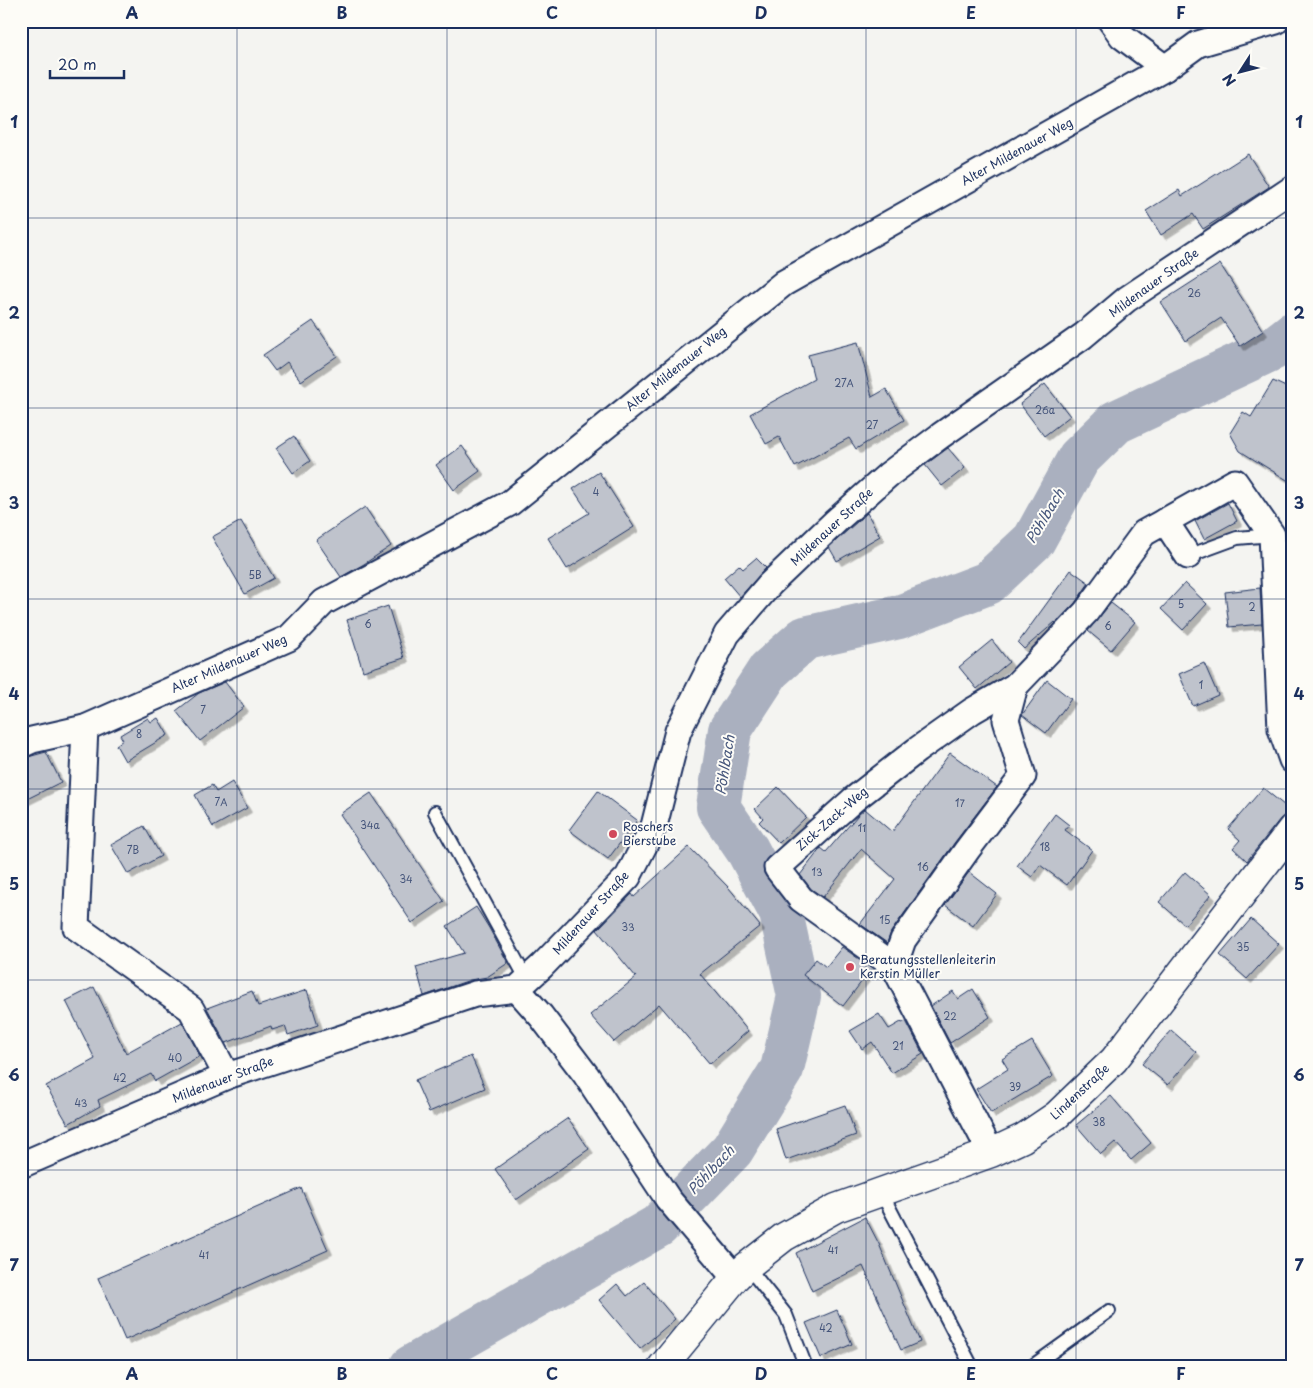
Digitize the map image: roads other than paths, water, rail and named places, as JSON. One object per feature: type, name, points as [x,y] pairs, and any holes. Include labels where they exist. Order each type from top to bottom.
[{"type":"main road","name":"Lindenstraße","points":[[662,1367],[741,1272],[784,1236],[836,1208],[991,1153],[1023,1138],[1057,1116],[1114,1060],[1290,836]]},
{"type":"street","points":[[1111,21],[1122,36],[1165,68]]},
{"type":"street","name":"Alter Mildenauer Weg","points":[[21,745],[32,740],[85,728],[289,638],[324,602],[510,503],[784,282],[1165,68],[1198,44],[1276,21]]},
{"type":"street","name":"Mildenauer Straße","points":[[21,1165],[227,1076],[475,994],[522,984],[542,966],[628,877],[654,826],[678,730],[727,634],[770,584],[836,521],[896,470],[940,436],[1083,336],[1127,299],[1292,189]]},
{"type":"street","name":"Zick-Zack-Weg","points":[[991,1153],[894,966],[801,898],[777,868],[853,800],[917,750],[972,711],[1016,686],[1086,612],[1144,533],[1234,482],[1282,537]]},
{"type":"street","points":[[1165,521],[1188,556]]},
{"type":"street","points":[[1282,537],[1281,729],[1292,760]]},
{"type":"street","name":"Zick-Zack-Weg","points":[[894,966],[903,940],[1023,776],[1006,720],[1016,686]]},
{"type":"street","points":[[85,728],[76,927],[191,1009],[227,1076]]},
{"type":"street","points":[[522,984],[541,1016],[586,1075],[668,1199],[690,1224],[741,1272]]},
{"type":"lane","points":[[1188,556],[1237,538],[1282,537]]},
{"type":"lane","points":[[435,812],[522,984]]},
{"type":"lane","points":[[881,1192],[972,1367]]},
{"type":"lane","points":[[741,1272],[786,1315],[806,1367]]},
{"type":"lane","points":[[1031,1367],[1109,1311]]},
{"type":"waterway","name":"Pöhlbach","points":[[411,1367],[658,1226],[732,1150],[782,1069],[799,996],[781,913],[748,851],[718,807],[730,730],[769,670],[805,638],[899,617],[988,583],[1034,540],[1079,458],[1116,422],[1274,348],[1292,334]]},
{"type":"place","name":"Roschers Bierstube","points":[[613,834]]},
{"type":"place","name":"Beratungsstellenleiterin Kerstin Müller","points":[[850,967]]}]
